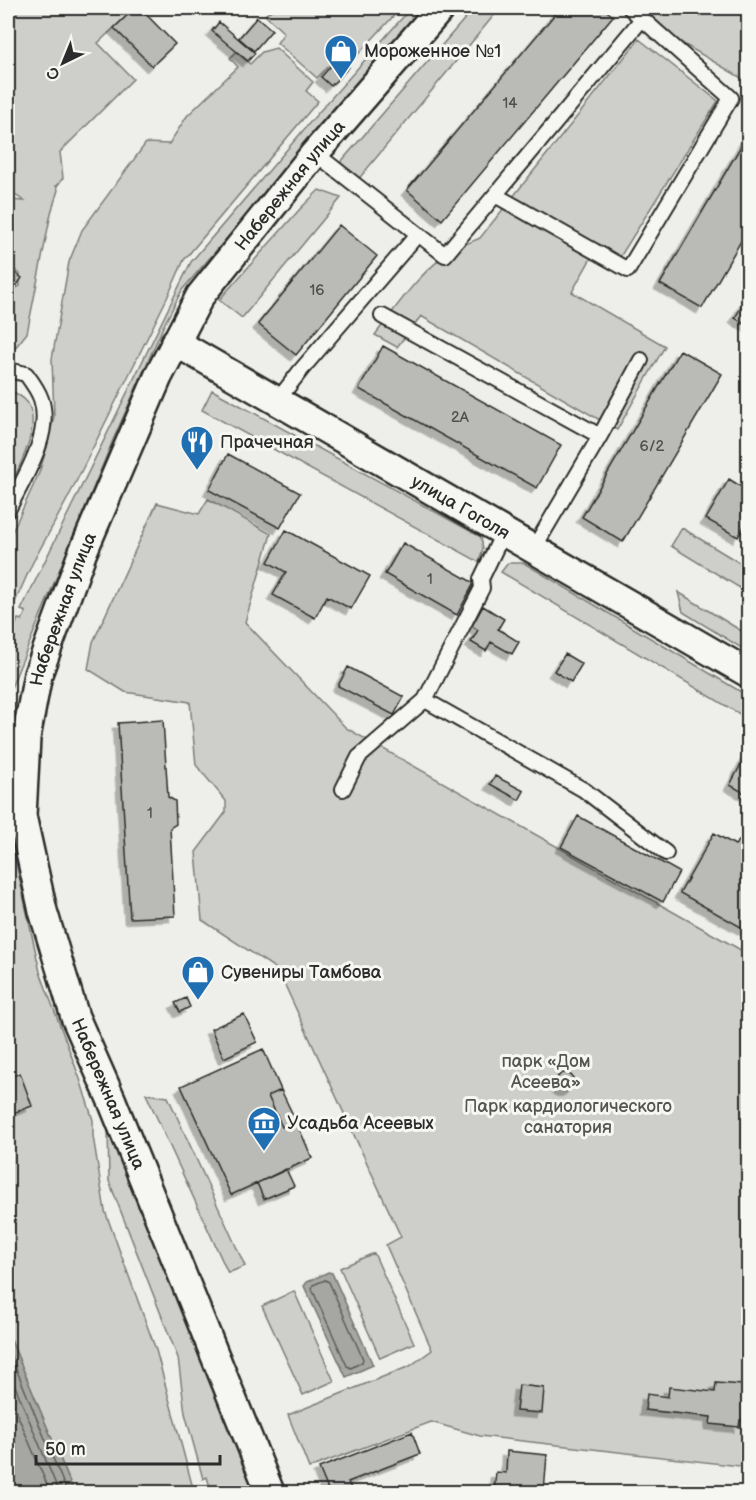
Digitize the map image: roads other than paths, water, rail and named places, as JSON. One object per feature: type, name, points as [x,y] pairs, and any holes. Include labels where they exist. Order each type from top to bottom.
[{"type":"street","name":"Набережная улица","points":[[270,1492],[112,1101],[75,1017],[43,911],[22,816],[17,733],[82,554],[175,342],[200,296],[315,153],[441,8]]},
{"type":"street","name":"улица Гоголя","points":[[175,342],[748,673]]},
{"type":"lane","points":[[495,195],[628,270],[731,98],[630,8]]},
{"type":"lane","points":[[315,153],[445,255],[642,19]]},
{"type":"lane","points":[[277,401],[418,234]]},
{"type":"lane","points":[[382,316],[600,436]]},
{"type":"lane","points":[[534,548],[600,436],[641,360]]},
{"type":"lane","points":[[8,370],[24,373],[37,388],[42,400],[43,418],[40,440],[31,467],[8,510]]},
{"type":"lane","points":[[344,789],[359,758],[425,700],[482,588],[481,579],[504,531]]},
{"type":"lane","points":[[425,700],[584,790],[666,853]]},
{"type":"water","points":[[328,1272],[332,1273],[373,1365],[346,1377],[304,1286],[307,1282]]},
{"type":"water","points":[[8,1333],[74,1492],[8,1492]]},
{"type":"place","name":"Мороженное №1","points":[[341,80]]},
{"type":"place","name":"Прачечная","points":[[197,471]]},
{"type":"place","name":"Сувениры Тамбова","points":[[198,1001]]},
{"type":"place","name":"Усадьба Асеевых","points":[[264,1152]]},
{"type":"park label","name":"парк «Дом Асеева»","points":[[546,1071]]},
{"type":"park label","name":"Парк кардиологического санатория","points":[[568,1116]]}]
